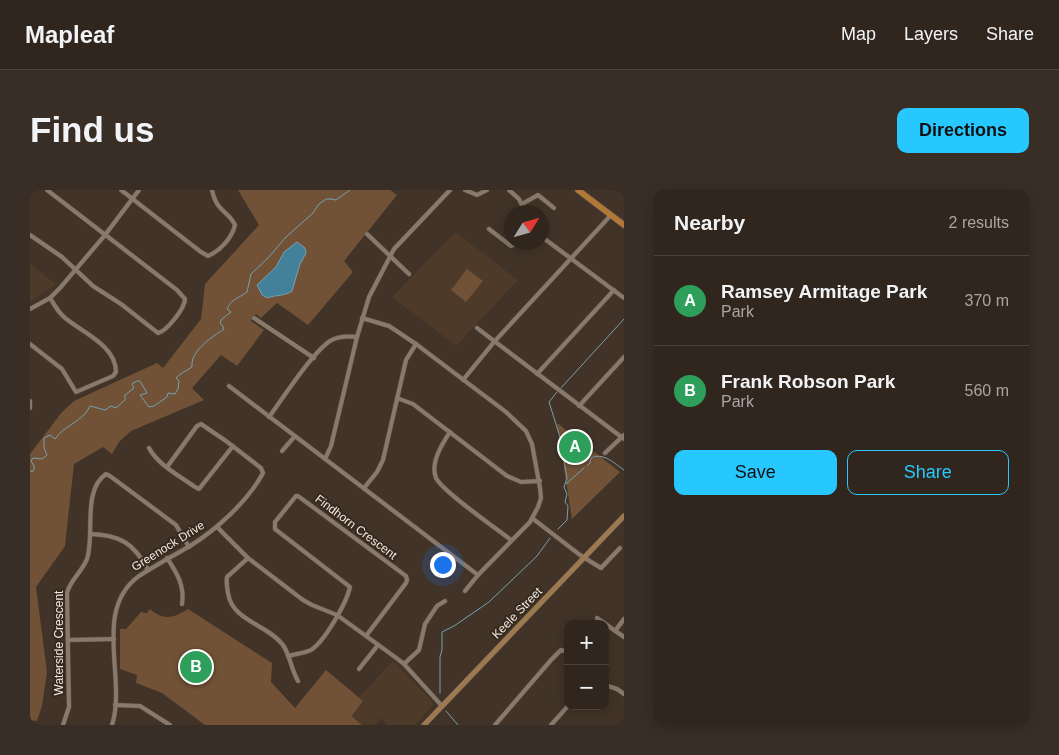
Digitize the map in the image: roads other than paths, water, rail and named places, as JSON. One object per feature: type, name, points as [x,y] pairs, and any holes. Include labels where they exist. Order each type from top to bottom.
[{"type":"main road","points":[[578,190],[624,225]]},
{"type":"main road","name":"Keele Street","points":[[424,725],[623,518]]},
{"type":"street","points":[[30,235],[62,257],[93,286],[121,304],[158,333],[164,331],[185,304],[184,296],[47,190]]},
{"type":"street","points":[[120,190],[208,256],[223,245],[231,236],[235,225],[217,205],[212,190]]},
{"type":"street","points":[[30,309],[50,298],[105,235],[139,190]]},
{"type":"street","points":[[325,459],[334,433],[357,337],[369,297],[390,256],[406,236],[450,190]]},
{"type":"street","points":[[465,190],[477,195],[487,190]]},
{"type":"street","points":[[509,190],[522,204],[538,195],[554,208]]},
{"type":"street","points":[[463,380],[494,342],[611,215]]},
{"type":"street","points":[[489,230],[504,240]]},
{"type":"street","points":[[367,234],[409,274]]},
{"type":"street","points":[[549,241],[624,298]]},
{"type":"street","points":[[538,374],[614,290]]},
{"type":"street","points":[[30,344],[62,369],[76,392],[113,376],[116,372],[116,367],[104,347],[63,316],[50,298]]},
{"type":"street","points":[[254,318],[314,358]]},
{"type":"street","points":[[362,318],[389,326],[416,344],[506,412],[526,431],[532,444],[540,481],[541,498],[538,507],[532,518],[465,591]]},
{"type":"street","points":[[477,328],[623,437],[605,453]]},
{"type":"street","points":[[269,417],[314,358],[331,341],[347,336],[357,337]]},
{"type":"street","points":[[364,488],[377,472],[383,460],[406,360],[416,344]]},
{"type":"street","points":[[579,406],[624,357]]},
{"type":"street","points":[[229,386],[478,575]]},
{"type":"street","points":[[397,398],[413,404],[507,476],[517,481],[540,481]]},
{"type":"street","points":[[30,400],[30,408]]},
{"type":"street","name":"Greenock Drive","points":[[112,725],[116,705],[115,618],[119,601],[132,581],[167,558],[189,547],[217,527],[241,502],[263,473],[261,468],[201,424],[197,426],[167,467]]},
{"type":"street","points":[[450,432],[437,458],[436,478],[452,494],[511,540]]},
{"type":"street","points":[[282,451],[295,436]]},
{"type":"street","points":[[149,448],[154,456],[167,467],[199,489],[233,446]]},
{"type":"street","name":"Waterside Crescent","points":[[63,725],[69,707],[67,593],[71,582],[87,559],[93,489],[100,478],[106,474],[176,525],[189,547]]},
{"type":"street","name":"Findhorn Crescent","points":[[337,615],[350,587],[275,529],[275,522],[296,496],[406,576],[406,583],[366,636]]},
{"type":"street","points":[[532,518],[584,558],[601,568],[620,548]]},
{"type":"street","points":[[217,527],[248,558],[312,605],[337,615],[404,664],[442,706]]},
{"type":"street","points":[[90,534],[108,535],[118,538],[135,550],[148,570]]},
{"type":"street","points":[[167,558],[181,584],[182,604]]},
{"type":"street","points":[[248,558],[227,577],[227,588],[231,603],[237,613],[280,641],[285,647],[292,672],[298,681]]},
{"type":"street","points":[[404,664],[419,650],[424,624],[437,606],[445,601]]},
{"type":"street","points":[[288,656],[310,650],[316,645],[327,634],[337,615]]},
{"type":"street","points":[[597,618],[624,637]]},
{"type":"street","points":[[616,631],[624,619]]},
{"type":"street","points":[[68,640],[114,639]]},
{"type":"street","points":[[359,669],[378,645]]},
{"type":"street","points":[[495,725],[551,660],[561,650],[564,651]]},
{"type":"street","points":[[609,686],[624,694]]},
{"type":"street","points":[[116,705],[140,706],[170,725]]},
{"type":"street","points":[[551,725],[564,710]]},
{"type":"water","points":[[297,242],[305,248],[306,253],[300,264],[292,291],[287,294],[267,298],[262,295],[257,285],[276,267],[284,252]]},
{"type":"waterway","points":[[30,470],[32,472],[34,470],[31,461],[33,458],[42,459],[47,455],[44,448],[44,438],[50,435],[55,439],[63,430],[83,416],[90,406],[105,410],[111,406],[116,408],[125,400],[125,395],[134,388],[132,384],[137,381],[140,381],[147,393],[140,395],[149,407],[154,406],[167,397],[168,393],[175,394],[179,381],[176,378],[192,367],[194,355],[198,350],[224,329],[220,323],[221,320],[231,312],[227,309],[231,303],[247,292],[251,274],[286,237],[313,213],[319,204],[326,199],[336,200],[350,190]]},
{"type":"waterway","points":[[561,388],[624,319]]},
{"type":"waterway","points":[[557,392],[549,402],[560,437],[567,478],[564,487],[567,494],[565,502],[568,506],[567,520],[558,529]]},
{"type":"waterway","points":[[587,466],[591,458],[600,456],[624,470]]},
{"type":"waterway","points":[[566,484],[584,468]]},
{"type":"waterway","points":[[440,693],[442,632],[489,602],[537,556],[550,538]]},
{"type":"waterway","points":[[446,711],[458,725]]},
{"type":"place","name":"Ramsey Armitage Park","points":[[575,447]]},
{"type":"place","name":"Frank Robson Park","points":[[196,667]]}]
